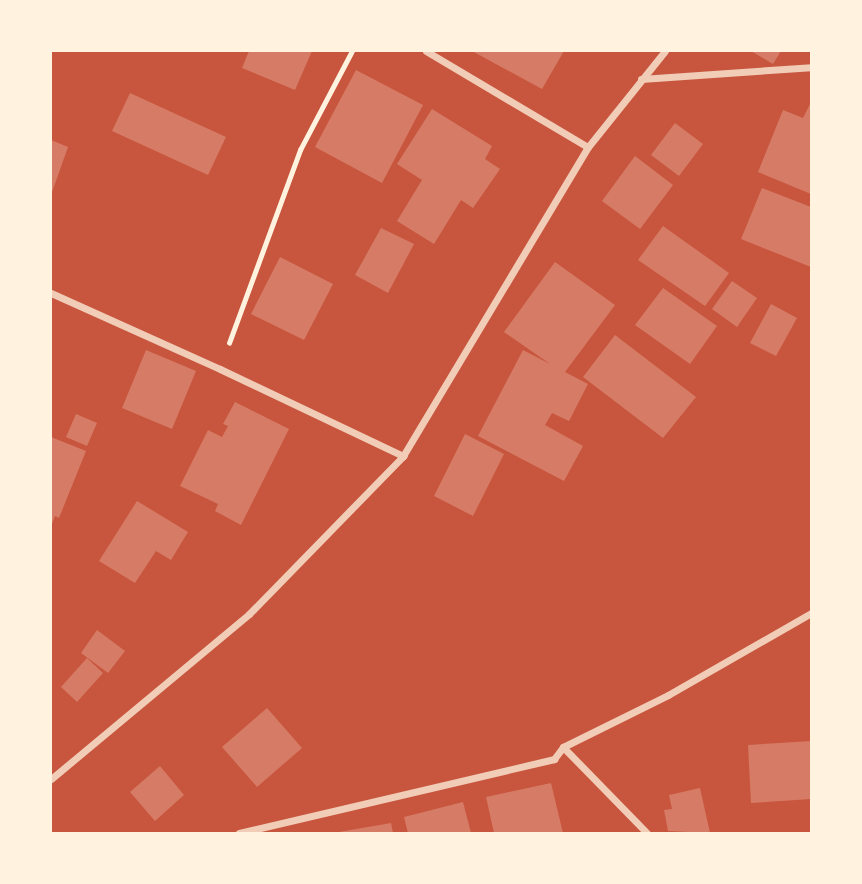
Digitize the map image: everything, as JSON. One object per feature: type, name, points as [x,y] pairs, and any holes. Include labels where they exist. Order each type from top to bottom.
[{"type":"street","points":[[426,51],[588,147]]},
{"type":"street","points":[[51,779],[249,614],[403,456],[588,147],[665,51]]},
{"type":"street","points":[[640,79],[811,67]]},
{"type":"street","points":[[51,293],[403,456]]},
{"type":"street","points":[[239,833],[554,759],[563,747],[668,695],[811,613]]},
{"type":"street","points":[[563,747],[647,833]]},
{"type":"path","points":[[220,369],[282,193],[300,150],[352,51]]},
{"type":"building","points":[[249,51],[312,51],[295,90],[242,68]]},
{"type":"building","points":[[472,51],[564,51],[542,89]]},
{"type":"building","points":[[751,51],[781,51],[773,64]]},
{"type":"building","points":[[356,70],[423,105],[382,183],[315,147]]},
{"type":"building","points":[[130,93],[226,137],[208,175],[112,131]]},
{"type":"building","points":[[811,102],[811,194],[758,172],[783,110],[803,118]]},
{"type":"building","points":[[432,109],[492,146],[485,159],[500,169],[473,208],[461,200],[434,244],[397,221],[422,180],[397,164]]},
{"type":"building","points":[[675,123],[703,144],[679,176],[651,155]]},
{"type":"building","points":[[51,140],[68,147],[51,195]]},
{"type":"building","points":[[635,156],[673,185],[640,229],[602,201]]},
{"type":"building","points":[[762,188],[811,207],[811,267],[741,239]]},
{"type":"building","points":[[663,226],[729,273],[705,306],[638,260]]},
{"type":"building","points":[[381,228],[414,244],[388,293],[355,275]]},
{"type":"building","points":[[280,257],[333,284],[304,340],[251,314]]},
{"type":"building","points":[[555,262],[615,305],[565,372],[588,384],[569,421],[552,413],[545,425],[583,446],[564,481],[478,436],[523,350],[550,364],[504,332]]},
{"type":"building","points":[[732,281],[757,298],[737,327],[712,309]]},
{"type":"building","points":[[663,288],[717,326],[690,364],[635,325]]},
{"type":"building","points":[[771,304],[797,318],[776,356],[750,343]]},
{"type":"building","points":[[615,335],[696,397],[663,438],[583,377]]},
{"type":"building","points":[[146,350],[196,371],[172,429],[122,408]]},
{"type":"building","points":[[235,402],[289,429],[241,525],[215,511],[218,504],[180,486],[208,430],[222,437],[228,426],[223,424]]},
{"type":"building","points":[[76,414],[97,423],[87,446],[66,437]]},
{"type":"building","points":[[465,434],[504,454],[473,516],[434,496]]},
{"type":"building","points":[[51,437],[86,451],[59,518],[55,516],[51,526]]},
{"type":"building","points":[[137,501],[188,532],[171,560],[156,551],[135,583],[99,561]]},
{"type":"building","points":[[97,630],[125,651],[108,673],[81,653]]},
{"type":"building","points":[[87,658],[103,673],[77,702],[61,687]]},
{"type":"building","points":[[267,708],[302,748],[257,787],[222,747]]},
{"type":"building","points":[[811,741],[811,799],[751,803],[748,745]]},
{"type":"building","points":[[160,766],[184,795],[155,821],[130,792]]},
{"type":"building","points":[[551,783],[563,833],[494,833],[486,797]]},
{"type":"building","points":[[700,788],[710,833],[668,831],[664,810],[672,809],[669,795]]},
{"type":"building","points":[[463,802],[471,833],[408,833],[404,817]]},
{"type":"building","points":[[391,823],[393,833],[339,833],[339,832]]}]
